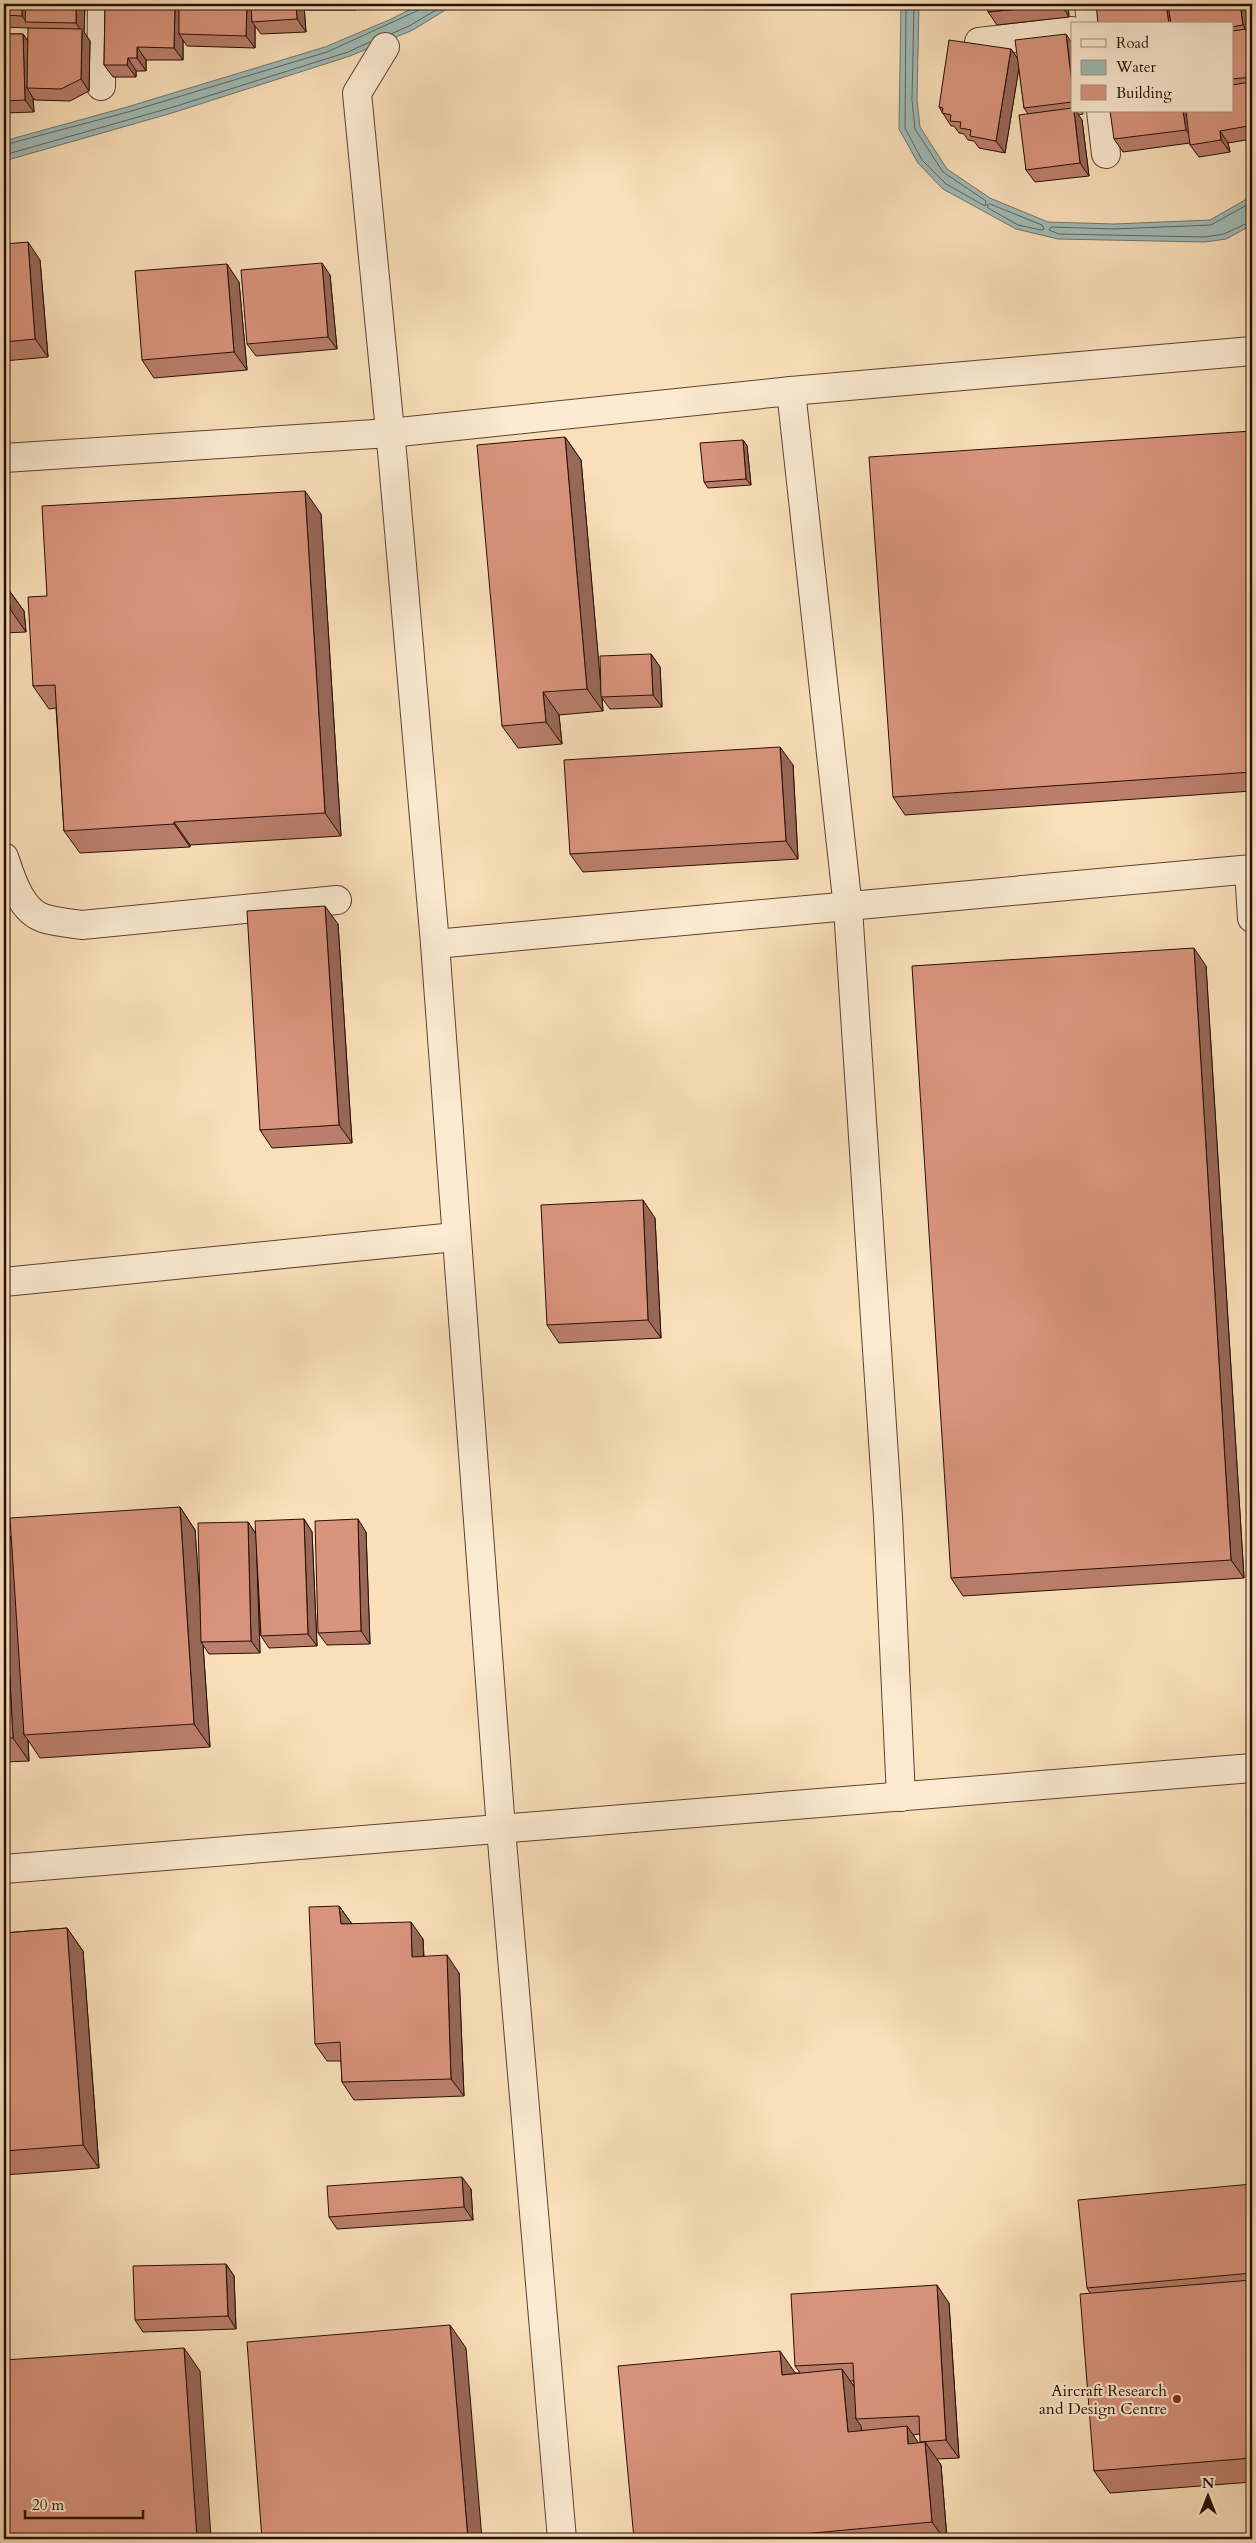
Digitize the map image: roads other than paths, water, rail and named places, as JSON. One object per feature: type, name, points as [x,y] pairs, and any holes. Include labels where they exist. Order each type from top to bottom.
[{"type":"street","points":[[101,86],[102,4]]},
{"type":"street","points":[[1089,4],[1091,22]]},
{"type":"street","points":[[979,42],[1071,31]]},
{"type":"street","points":[[385,47],[357,93],[390,433],[434,944],[501,1829],[562,2539]]},
{"type":"street","points":[[1101,112],[1106,154]]},
{"type":"street","points":[[4,458],[390,433],[791,391],[1252,351]]},
{"type":"street","points":[[791,391],[848,908],[888,1517],[901,1798]]},
{"type":"street","points":[[4,857],[16,888],[28,908],[42,918],[82,925],[337,900]]},
{"type":"street","points":[[434,944],[848,908],[1250,869],[1252,918]]},
{"type":"street","points":[[4,1282],[455,1236]]},
{"type":"street","points":[[4,1869],[901,1798],[1252,1768]]},
{"type":"water","points":[[421,4],[455,4],[413,30],[350,56],[172,113],[4,161],[4,141],[127,107],[325,47],[389,20]]},
{"type":"water","points":[[901,4],[919,4],[917,100],[920,127],[947,169],[990,198],[1048,222],[1114,224],[1210,220],[1252,196],[1252,225],[1226,239],[1205,242],[1058,239],[1016,229],[943,189],[918,163],[899,129]]},
{"type":"place","name":"Aircraft Research and Design Centre","points":[[1177,2399]]}]
